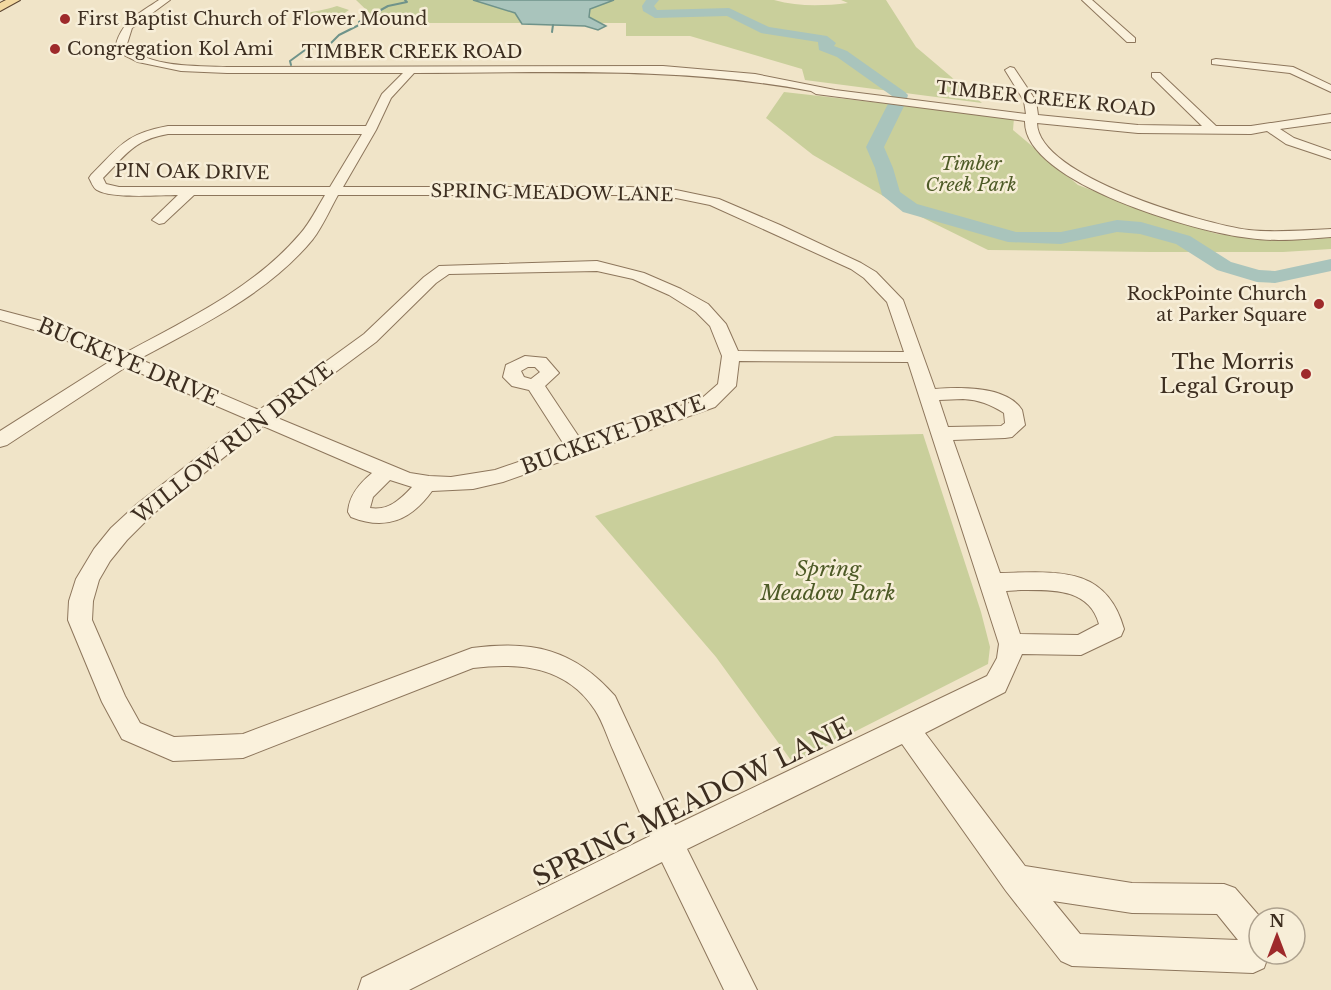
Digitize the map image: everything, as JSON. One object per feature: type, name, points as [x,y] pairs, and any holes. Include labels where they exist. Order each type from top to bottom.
[{"type":"main road","points":[[0,8],[14,0]]},
{"type":"street","name":"TIMBER CREEK ROAD","points":[[165,0],[127,28],[122,36],[123,49],[136,57],[159,65],[188,69],[559,70],[830,91],[1110,127],[1213,130],[1270,128],[1331,118]]},
{"type":"street","points":[[1087,0],[1131,40]]},
{"type":"street","points":[[1216,62],[1293,70],[1331,89]]},
{"type":"street","points":[[386,96],[383,90],[392,70]]},
{"type":"street","points":[[0,440],[125,360],[218,309],[272,272],[308,235],[370,130],[386,96],[393,92],[411,70]]},
{"type":"street","points":[[1010,70],[1030,102],[1031,133],[1039,143],[1075,174],[1109,192],[1211,228],[1249,234],[1331,233]]},
{"type":"street","points":[[1156,75],[1213,130]]},
{"type":"street","points":[[1270,128],[1290,141],[1331,155]]},
{"type":"street","name":"PIN OAK DRIVE","points":[[333,190],[111,190],[101,188],[96,178],[131,140],[153,132],[168,130],[370,130]]},
{"type":"street","points":[[159,219],[190,190]]},
{"type":"street","name":"SPRING MEADOW LANE","points":[[333,190],[676,194],[714,202],[775,228],[856,266],[870,275],[895,300],[992,582],[1011,644],[1009,659],[996,684],[668,843],[374,990]]},
{"type":"street","name":"WILLOW RUN DRIVE","points":[[731,356],[718,324],[702,308],[675,292],[638,276],[597,266],[445,269],[430,280],[370,338],[261,418],[145,508],[102,555],[87,579],[81,601],[80,620],[115,702],[131,731],[173,749],[243,746],[472,658],[502,653],[546,658],[581,677],[606,704],[668,843],[741,990]]},
{"type":"street","name":"BUCKEYE DRIVE","points":[[0,315],[62,331],[406,479],[443,484],[490,479],[708,403],[727,386],[731,356]]},
{"type":"street","points":[[731,356],[913,357]]},
{"type":"street","points":[[535,386],[577,449]]},
{"type":"street","points":[[928,394],[972,393],[997,399],[1013,410],[1015,425],[1005,432],[940,434]]},
{"type":"street","points":[[387,471],[364,492],[358,502],[359,512],[369,518],[382,518],[402,509],[417,497],[427,483]]},
{"type":"street","points":[[992,582],[1070,583],[1089,590],[1104,606],[1112,629],[1081,645],[1011,644]]},
{"type":"street","points":[[907,729],[1017,880],[1072,950],[1253,957],[1254,934],[1224,899],[1132,898],[1017,880]]},
{"type":"green space","points":[[356,0],[774,0],[793,4],[829,5],[848,3],[841,0],[886,0],[916,47],[982,103],[805,80],[802,69],[690,36],[626,36],[626,23],[380,23]]},
{"type":"green space","points":[[337,6],[349,10],[337,17],[325,19],[300,16],[328,9]]},
{"type":"green space","name":"Timber Creek Park","points":[[784,92],[1014,118],[1013,130],[1078,185],[1217,234],[1271,239],[1331,238],[1331,249],[1283,252],[988,250],[909,211],[813,155],[766,118]]},
{"type":"green space","name":"Spring Meadow Park","points":[[923,434],[981,612],[990,647],[988,664],[793,763],[716,657],[595,516],[835,436]]},
{"type":"water","points":[[473,0],[614,0],[590,9],[589,17],[606,26],[598,30],[585,26],[522,24],[515,13]]},
{"type":"waterway","points":[[291,65],[290,61],[305,50],[329,45],[339,35],[359,25],[359,22],[388,6],[407,2],[405,0]]},
{"type":"waterway","points":[[653,0],[648,6],[649,11],[655,14],[729,12],[766,30],[822,39],[829,43],[824,47],[842,54],[900,95],[875,147],[884,168],[891,195],[910,208],[1015,238],[1061,238],[1117,226],[1141,228],[1183,240],[1224,266],[1257,276],[1275,277],[1331,265]]},
{"type":"waterway","points":[[552,32],[553,25]]},
{"type":"place","name":"First Baptist Church of Flower Mound","points":[[65,19]]},
{"type":"place","name":"Congregation Kol Ami","points":[[55,49]]},
{"type":"place","name":"RockPointe Church at Parker Square","points":[[1319,304]]},
{"type":"place","name":"The Morris Legal Group","points":[[1306,374]]}]
